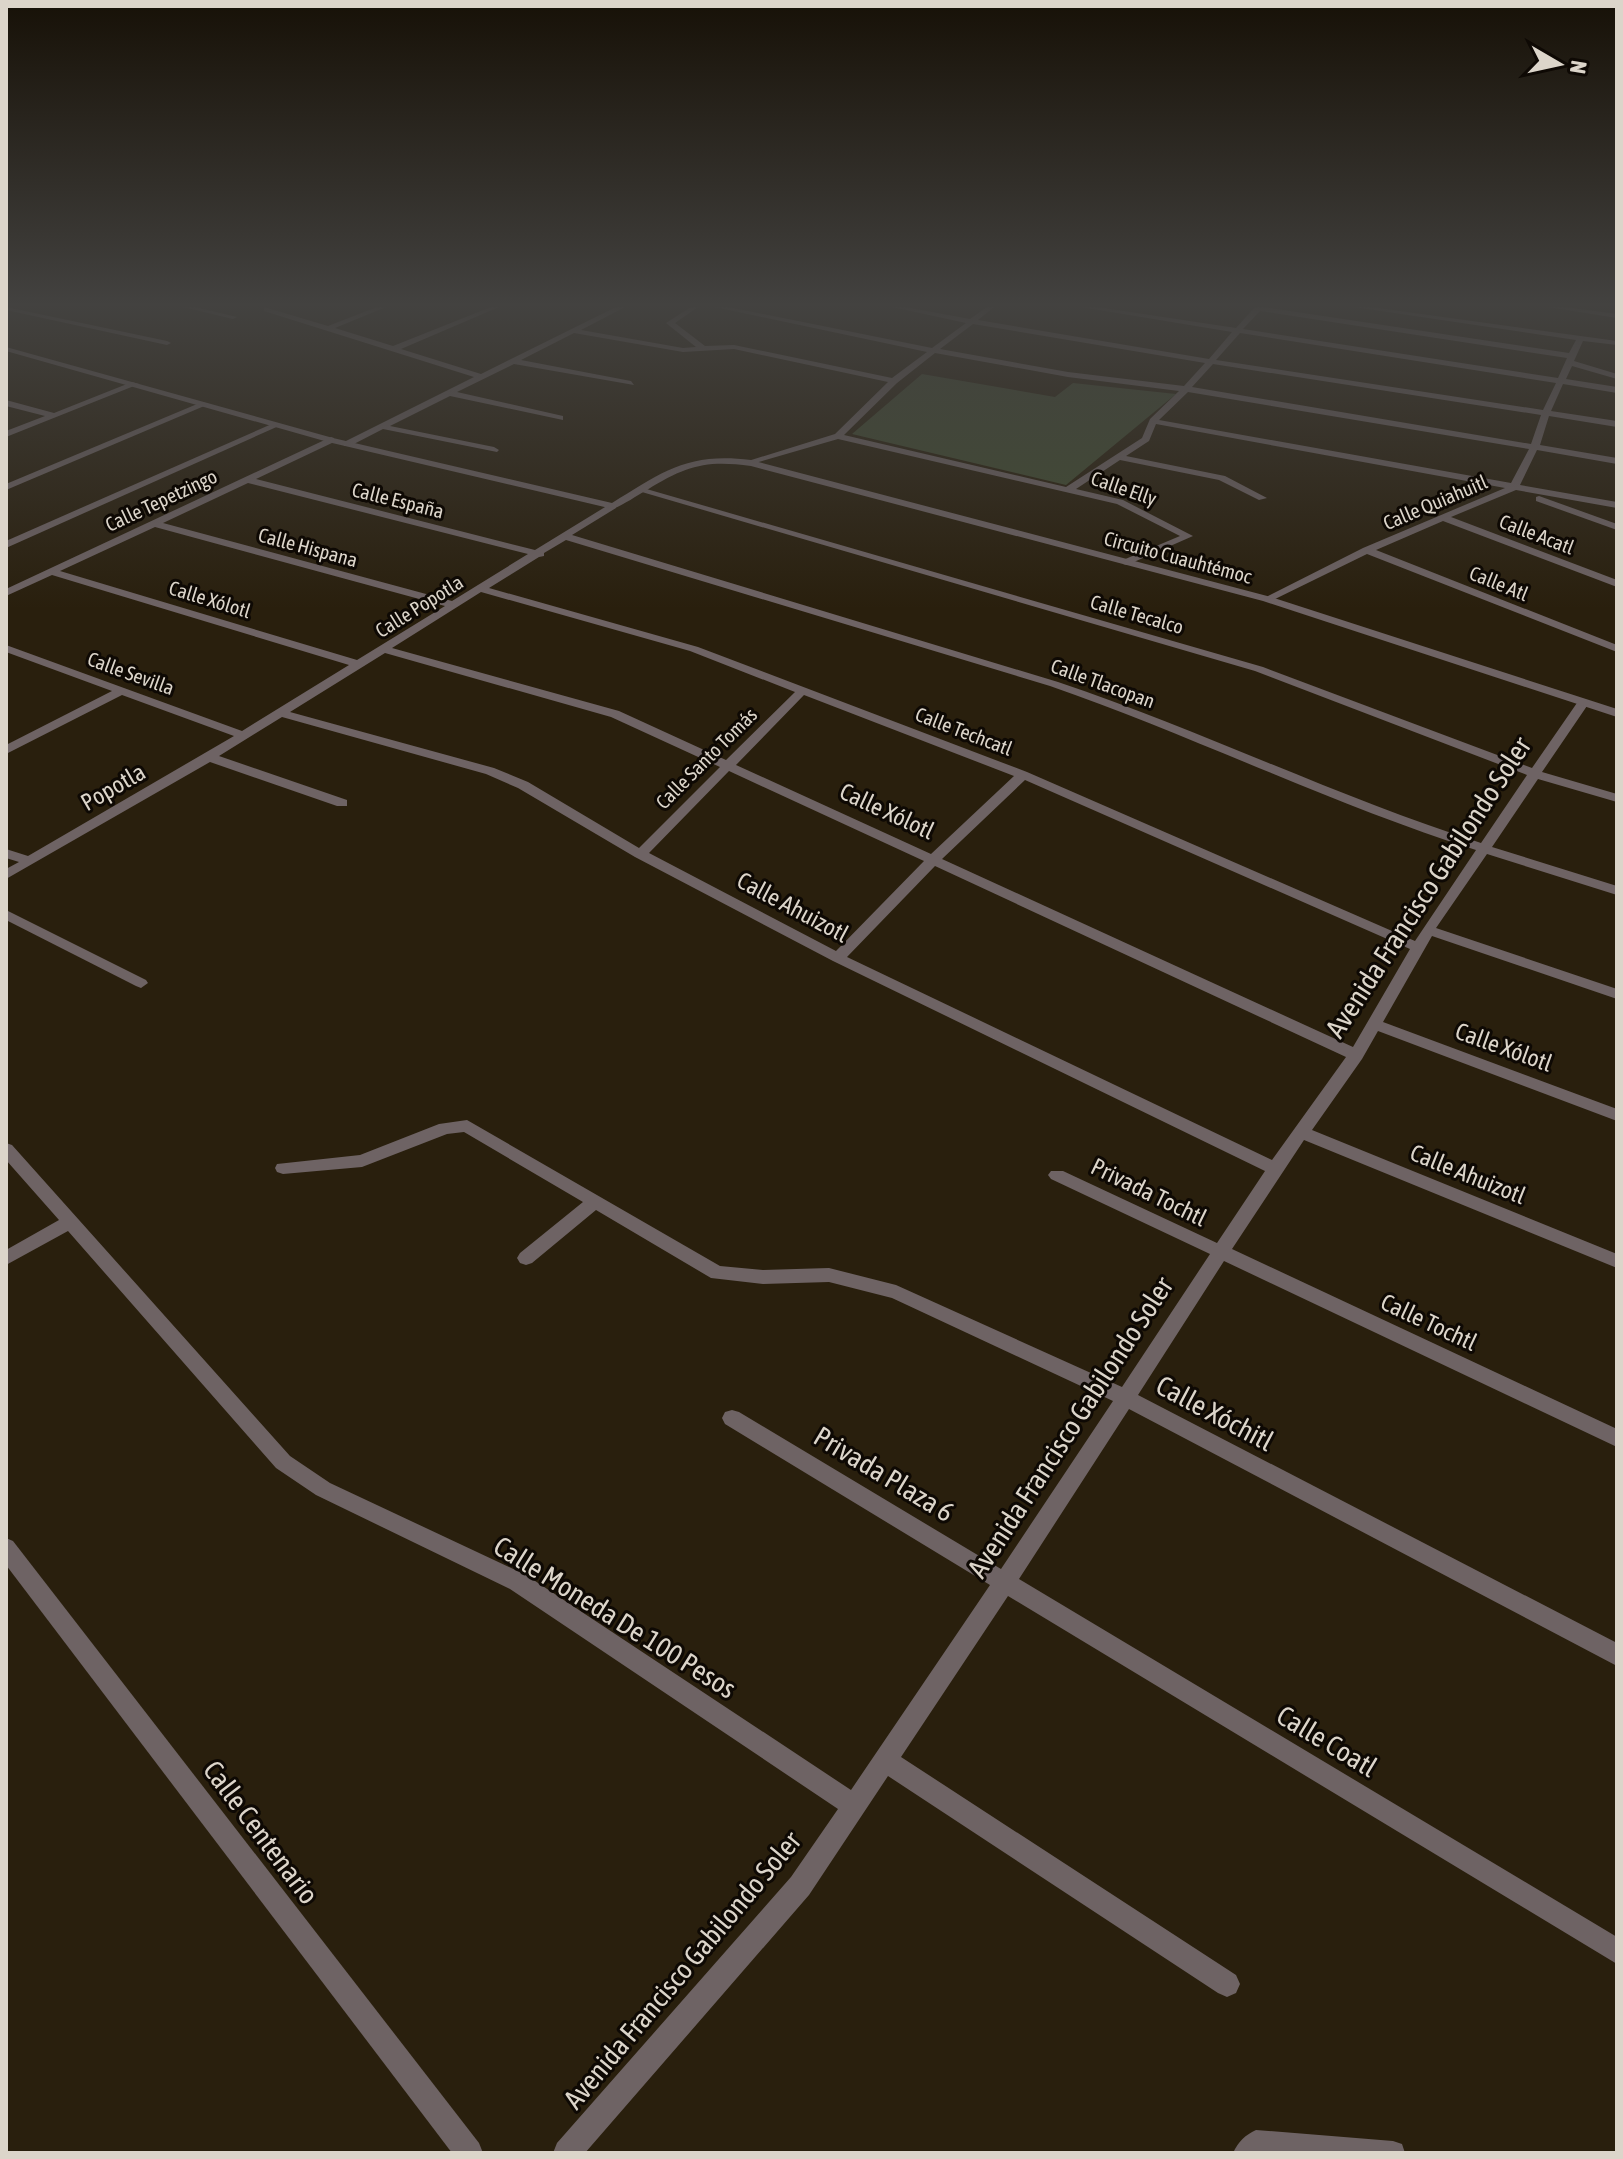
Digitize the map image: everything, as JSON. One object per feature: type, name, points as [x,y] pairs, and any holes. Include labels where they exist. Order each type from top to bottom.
[{"type":"street","points":[[25,408],[53,415]]},
{"type":"street","points":[[6,434],[72,408]]},
{"type":"street","points":[[6,487],[196,408]]},
{"type":"street","points":[[218,408],[347,444],[613,506]]},
{"type":"street","points":[[347,444],[420,408]]},
{"type":"street","points":[[514,408],[560,418]]},
{"type":"street","points":[[751,463],[838,436],[867,408]]},
{"type":"street","points":[[1069,489],[1146,439],[1153,421],[1167,408]]},
{"type":"street","points":[[1301,408],[1617,461]]},
{"type":"street","points":[[1513,408],[1617,424]]},
{"type":"street","name":"Calle Quiahuitl","points":[[1267,599],[1367,550],[1514,487],[1535,446],[1548,408]]},
{"type":"street","points":[[1153,421],[1617,505]]},
{"type":"street","points":[[6,545],[277,425]]},
{"type":"street","points":[[384,427],[494,450]]},
{"type":"street","name":"Calle Elly","points":[[838,436],[1120,502],[1188,536],[1127,562]]},
{"type":"street","name":"Calle Tepetzingo","points":[[6,593],[331,440]]},
{"type":"street","points":[[1118,457],[1222,478],[1262,498]]},
{"type":"street","name":"Circuito Cuauhtémoc","points":[[724,459],[751,463],[1267,599],[1617,713]]},
{"type":"street","name":"Calle Popotla","points":[[242,735],[640,490],[701,461],[724,459]]},
{"type":"street","name":"Calle España","points":[[248,480],[540,554]]},
{"type":"street","points":[[1514,487],[1543,501],[1617,527]]},
{"type":"street","name":"Calle Tecalco","points":[[640,490],[1259,669],[1535,774],[1617,798]]},
{"type":"street","name":"Calle Acatl","points":[[1444,518],[1617,584]]},
{"type":"street","name":"Calle Hispana","points":[[152,523],[454,605]]},
{"type":"street","name":"Calle Tlacopan","points":[[567,537],[1054,684],[1124,708],[1407,824],[1617,891]]},
{"type":"street","name":"Calle Atl","points":[[1367,550],[1617,649]]},
{"type":"street","name":"Calle Xólotl","points":[[51,572],[358,664]]},
{"type":"street","name":"Calle Techcatl","points":[[481,589],[671,640],[1023,775],[1419,948]]},
{"type":"street","name":"Calle Sevilla","points":[[6,648],[242,735]]},
{"type":"street","name":"Calle Xólotl","points":[[384,649],[615,714],[1356,1055]]},
{"type":"street","points":[[6,750],[121,691]]},
{"type":"street","name":"Calle Santo Tomás","points":[[640,854],[802,691]]},
{"type":"street","name":"Avenida Francisco Gabilondo Soler","points":[[567,2153],[800,1886],[1005,1582],[1219,1252],[1356,1055],[1428,930],[1485,851],[1583,703]]},
{"type":"street","name":"Calle Ahuizotl","points":[[281,713],[490,771],[523,785],[640,854],[838,958],[1275,1169]]},
{"type":"street","name":"Popotla","points":[[6,875],[242,735]]},
{"type":"street","points":[[209,757],[342,803]]},
{"type":"street","points":[[838,958],[934,859],[1023,775]]},
{"type":"street","points":[[6,853],[29,861]]},
{"type":"street","points":[[6,914],[141,983]]},
{"type":"street","points":[[1428,930],[1617,994]]},
{"type":"street","name":"Calle Xólotl","points":[[1374,1024],[1617,1115]]},
{"type":"street","name":"Calle Xóchitl","points":[[283,1168],[362,1161],[445,1128],[467,1126],[717,1273],[763,1277],[829,1275],[896,1292],[1123,1397],[1617,1655]]},
{"type":"street","name":"Calle Ahuizotl","points":[[1301,1132],[1617,1261]]},
{"type":"street","name":"Calle Moneda De 100 Pesos","points":[[6,1149],[283,1462],[323,1489],[518,1582],[853,1805]]},
{"type":"street","name":"Privada Tochtl","points":[[1057,1175],[1219,1252]]},
{"type":"street","points":[[526,1258],[596,1201]]},
{"type":"street","points":[[6,1258],[72,1221]]},
{"type":"street","name":"Calle Tochtl","points":[[1219,1252],[1617,1438]]},
{"type":"street","name":"Privada Plaza 6","points":[[732,1418],[1005,1582]]},
{"type":"street","name":"Calle Centenario","points":[[6,1548],[469,2153]]},
{"type":"street","name":"Calle Coatl","points":[[1005,1582],[1617,1951]]},
{"type":"street","points":[[884,1760],[1227,1984]]},
{"type":"lane","points":[[1245,2153],[1256,2142],[1393,2153]]},
{"type":"green space","points":[[883,408],[1159,408],[1066,485],[852,434]]}]
